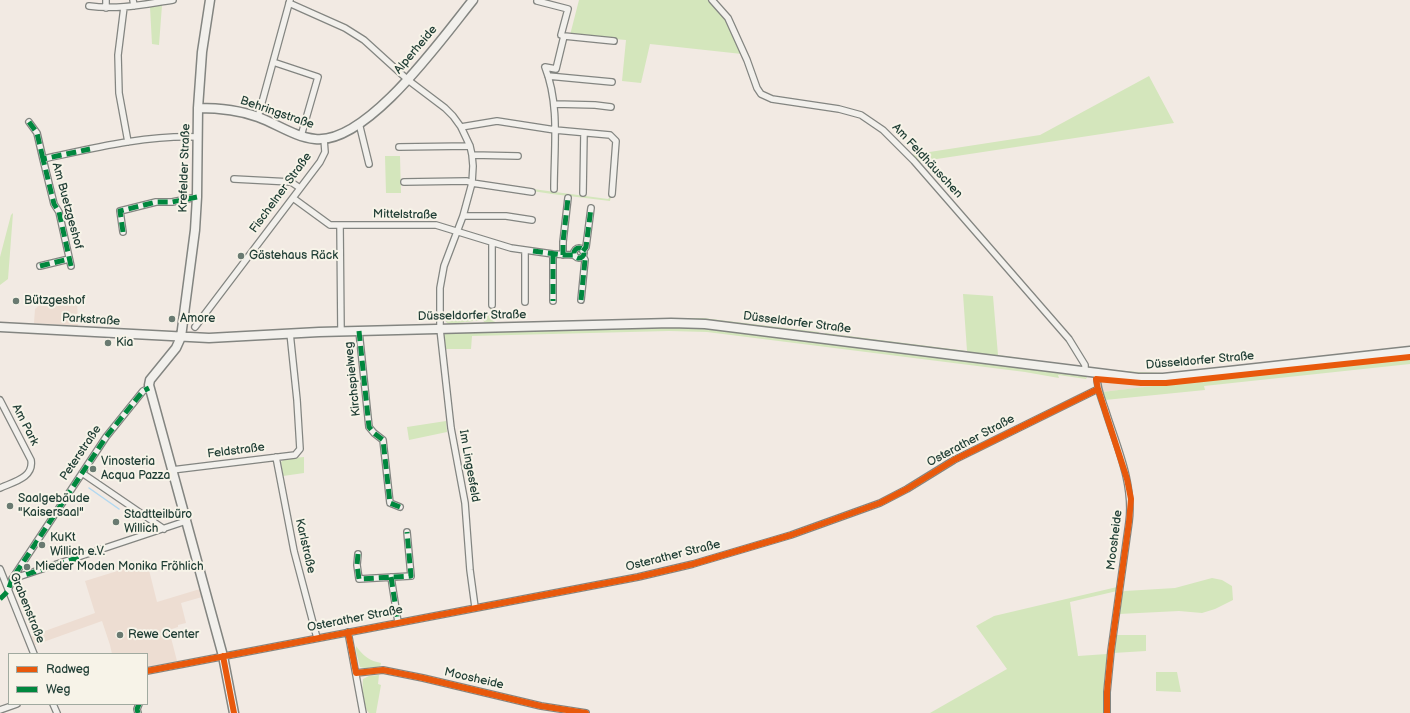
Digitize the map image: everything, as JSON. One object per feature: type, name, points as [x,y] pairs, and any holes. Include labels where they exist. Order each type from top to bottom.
[{"type":"main road","name":"Krefelder Straße","points":[[181,337],[195,230],[198,108],[202,52],[210,0]]},
{"type":"main road","name":"Alperheide","points":[[359,123],[386,102],[408,80],[473,0]]},
{"type":"main road","name":"Behringstraße","points":[[198,108],[234,110],[258,117],[301,136],[314,139],[324,139]]},
{"type":"main road","points":[[324,139],[344,134],[359,123]]},
{"type":"main road","name":"Düsseldorfer Straße","points":[[181,337],[218,338],[290,333],[671,323],[705,324],[1138,378],[1163,378],[1409,351]]},
{"type":"main road","name":"Parkstraße","points":[[0,327],[181,337]]},
{"type":"main road","name":"Peterstraße","points":[[149,388],[150,380],[175,350],[181,337]]},
{"type":"main road","points":[[149,388],[223,656],[234,713]]},
{"type":"street","points":[[106,0],[106,8]]},
{"type":"street","points":[[89,6],[106,8],[124,7],[134,3],[173,0]]},
{"type":"street","name":"Am Feldhäuschen","points":[[712,0],[728,18],[761,94],[772,99],[839,109],[862,115],[882,130],[914,161],[1069,339],[1085,365],[1085,372]]},
{"type":"street","points":[[537,1],[568,9],[561,35],[564,36],[556,69],[545,67],[554,104],[554,189]]},
{"type":"street","points":[[258,117],[290,2]]},
{"type":"street","name":"Im Lingesfeld","points":[[290,2],[342,26],[374,49],[408,80],[445,108],[461,127],[470,146],[474,174],[463,216],[444,266],[440,288],[440,329],[451,428],[465,503],[470,570],[475,607]]},
{"type":"street","points":[[124,7],[118,55],[119,92],[128,142]]},
{"type":"street","points":[[564,36],[614,40]]},
{"type":"street","points":[[273,62],[318,77],[301,136]]},
{"type":"street","points":[[548,76],[612,82]]},
{"type":"street","points":[[554,104],[611,107]]},
{"type":"street","points":[[461,127],[497,121],[555,130],[610,135],[616,141],[612,194]]},
{"type":"street","name":"Am Buetzgeshof","points":[[29,122],[37,133],[54,204],[59,212],[71,266]]},
{"type":"street","points":[[359,123],[369,164]]},
{"type":"street","points":[[583,194],[584,133]]},
{"type":"street","name":"Am Buetzgeshof","points":[[43,159],[128,142],[175,136],[198,137]]},
{"type":"street","name":"Fischelner Straße","points":[[195,327],[320,162],[325,152],[324,139]]},
{"type":"street","points":[[399,147],[470,146]]},
{"type":"street","points":[[472,156],[518,156]]},
{"type":"street","points":[[234,179],[291,182],[300,188]]},
{"type":"street","points":[[404,182],[467,181],[532,192]]},
{"type":"street","points":[[122,232],[120,211],[156,202],[172,202],[197,197]]},
{"type":"street","name":"Mittelstraße","points":[[293,198],[330,226],[436,225],[492,243],[525,250],[574,255],[576,249],[581,249],[583,254]]},
{"type":"street","points":[[563,255],[568,198]]},
{"type":"street","points":[[581,300],[585,260],[583,254],[586,247],[591,208]]},
{"type":"street","points":[[463,216],[506,216],[532,220]]},
{"type":"street","points":[[340,226],[341,332]]},
{"type":"street","points":[[492,243],[492,305]]},
{"type":"street","points":[[525,250],[525,302]]},
{"type":"street","points":[[553,254],[553,301]]},
{"type":"street","name":"Am Buetzgeshof","points":[[40,266],[69,259]]},
{"type":"street","name":"Kirchspielweg","points":[[360,331],[369,427],[383,440],[390,503],[400,507]]},
{"type":"street","name":"Feldstraße","points":[[172,470],[295,455],[300,449],[298,408],[290,333]]},
{"type":"street","name":"Moosheide","points":[[1097,373],[1098,389],[1125,472],[1131,499],[1110,662],[1106,699],[1107,713]]},
{"type":"street","name":"Peterstraße","points":[[8,591],[12,579],[82,473],[133,402],[142,391],[149,388]]},
{"type":"street","name":"Osterather Straße","points":[[148,671],[656,573],[693,564],[801,532],[887,500],[958,458],[1098,389]]},
{"type":"street","name":"Am Park","points":[[0,400],[31,460],[32,465],[28,474],[0,488]]},
{"type":"street","name":"Karlstraße","points":[[276,457],[294,551],[317,638]]},
{"type":"street","points":[[82,473],[164,529]]},
{"type":"street","points":[[12,579],[186,521]]},
{"type":"street","points":[[358,554],[357,565],[359,580],[411,576],[407,532]]},
{"type":"street","name":"Grabenstraße","points":[[0,570],[34,653]]},
{"type":"street","points":[[391,577],[398,622]]},
{"type":"street","points":[[348,632],[363,713]]},
{"type":"street","name":"Moosheide","points":[[356,673],[383,670],[541,706],[586,713]]},
{"type":"street","points":[[0,710],[13,705]]},
{"type":"shaded area","points":[[49,297],[77,298],[78,326],[34,323],[35,309]]},
{"type":"shaded area","points":[[1101,381],[1136,385],[1157,386],[1101,392]]},
{"type":"shaded area","points":[[143,563],[148,566],[157,602],[200,589],[202,597],[181,603],[186,623],[169,630],[177,661],[148,667],[148,653],[112,653],[102,621],[35,645],[31,636],[95,613],[85,581],[127,568],[127,566]]},
{"type":"green space","points":[[579,0],[709,0],[726,19],[742,54],[650,44],[641,83],[622,81],[626,40],[570,35]]},
{"type":"green space","points":[[162,5],[159,45],[152,44],[150,7]]},
{"type":"green space","points":[[1149,76],[1174,123],[917,162],[910,155],[1040,135]]},
{"type":"green space","points":[[861,118],[881,131],[913,162],[1068,341],[1081,361],[1083,367],[1066,341],[1032,300],[918,169],[881,132]]},
{"type":"green space","points":[[385,156],[400,156],[401,193],[386,193]]},
{"type":"green space","points":[[479,183],[608,199],[611,196],[610,201],[552,194]]},
{"type":"green space","points":[[13,213],[8,279],[0,285],[0,257],[11,215]]},
{"type":"green space","points":[[963,294],[993,296],[998,355],[1083,367],[826,335],[825,333],[967,351]]},
{"type":"green space","points":[[490,305],[493,305],[493,321],[498,323],[703,318],[819,332],[818,334],[703,320],[495,324],[484,322],[483,320],[449,324],[446,322],[444,317],[488,316],[490,314]]},
{"type":"green space","points":[[698,326],[1088,375],[1086,379],[1058,375],[1059,378],[1025,372],[707,332],[669,331],[472,336],[471,349],[445,349],[444,336],[445,333],[450,332]]},
{"type":"green space","points":[[1410,347],[1181,373],[1138,374],[1088,368],[1165,373]]},
{"type":"green space","points":[[1410,354],[1410,364],[1204,386],[1205,390],[1105,400],[1102,392],[1153,386],[1101,381],[1107,378],[1132,380]]},
{"type":"green space","points":[[446,421],[447,432],[409,440],[407,427]]},
{"type":"green space","points":[[304,457],[304,473],[283,476],[281,462],[284,459]]},
{"type":"green space","points":[[1212,578],[1222,580],[1232,586],[1233,600],[1215,609],[1202,613],[1179,611],[1119,614],[1122,592],[1175,588]]},
{"type":"green space","points":[[1117,587],[1117,591],[1070,602],[1078,656],[1107,654],[1103,695],[1104,713],[930,713],[1007,669],[976,626],[994,616]]},
{"type":"green space","points":[[1116,635],[1146,635],[1146,651],[1113,653]]},
{"type":"green space","points":[[356,646],[367,658],[381,663],[380,667],[360,667]]},
{"type":"green space","points":[[1156,672],[1177,672],[1181,692],[1156,691]]},
{"type":"green space","points":[[379,675],[378,684],[381,685],[376,713],[369,713],[364,702],[363,679],[369,676]]},
{"type":"waterway","points":[[89,488],[119,509]]},
{"type":"marked path","points":[[29,122],[37,133],[43,159]]},
{"type":"marked path","points":[[71,266],[59,212],[54,204],[43,159],[90,149]]},
{"type":"marked path","points":[[123,232],[120,211],[156,202],[172,202],[197,197]]},
{"type":"marked path","points":[[563,255],[568,198]]},
{"type":"marked path","points":[[583,251],[586,247],[591,208]]},
{"type":"marked path","points":[[577,248],[581,248],[584,253],[581,258],[577,258],[574,255],[574,251],[577,248]]},
{"type":"marked path","points":[[533,251],[574,255]]},
{"type":"marked path","points":[[553,254],[553,301]]},
{"type":"marked path","points":[[581,300],[585,260],[583,256]]},
{"type":"marked path","points":[[40,266],[69,259]]},
{"type":"marked path","points":[[359,331],[369,427],[383,440],[390,503],[400,507]]},
{"type":"marked path","points":[[0,599],[8,591],[12,579],[106,437],[143,391],[149,388]]},
{"type":"marked path","points":[[358,554],[357,565],[359,579],[411,576],[407,532]]},
{"type":"marked path","points":[[12,579],[80,557]]},
{"type":"marked path","points":[[391,577],[398,622]]},
{"type":"marked path","points":[[138,713],[137,709],[139,705]]},
{"type":"cycle path","points":[[1107,713],[1107,692],[1111,651],[1131,499],[1127,479],[1096,379],[1141,383],[1166,383],[1410,357]]},
{"type":"cycle path","points":[[148,671],[638,577],[693,564],[791,535],[880,503],[907,489],[954,460],[1098,389]]},
{"type":"cycle path","points":[[348,632],[356,673],[383,670],[541,706],[586,713]]},
{"type":"cycle path","points":[[223,656],[234,713]]},
{"type":"place","name":"Gästehaus Räck","points":[[241,256]]},
{"type":"place","name":"Bützgeshof","points":[[16,301]]},
{"type":"place","name":"Amore","points":[[172,319]]},
{"type":"place","name":"Kia","points":[[108,343]]},
{"type":"place","name":"Vinosteria Acqua Pazza","points":[[93,469]]},
{"type":"place","name":"Saalgebäude \"Kaisersaal\"","points":[[10,506]]},
{"type":"place","name":"Stadtteilbüro Willich","points":[[116,522]]},
{"type":"place","name":"KuKt Willich e.V.","points":[[42,545]]},
{"type":"place","name":"Mieder Moden Monika Fröhlich","points":[[27,567]]},
{"type":"place","name":"Rewe Center","points":[[120,635]]}]
